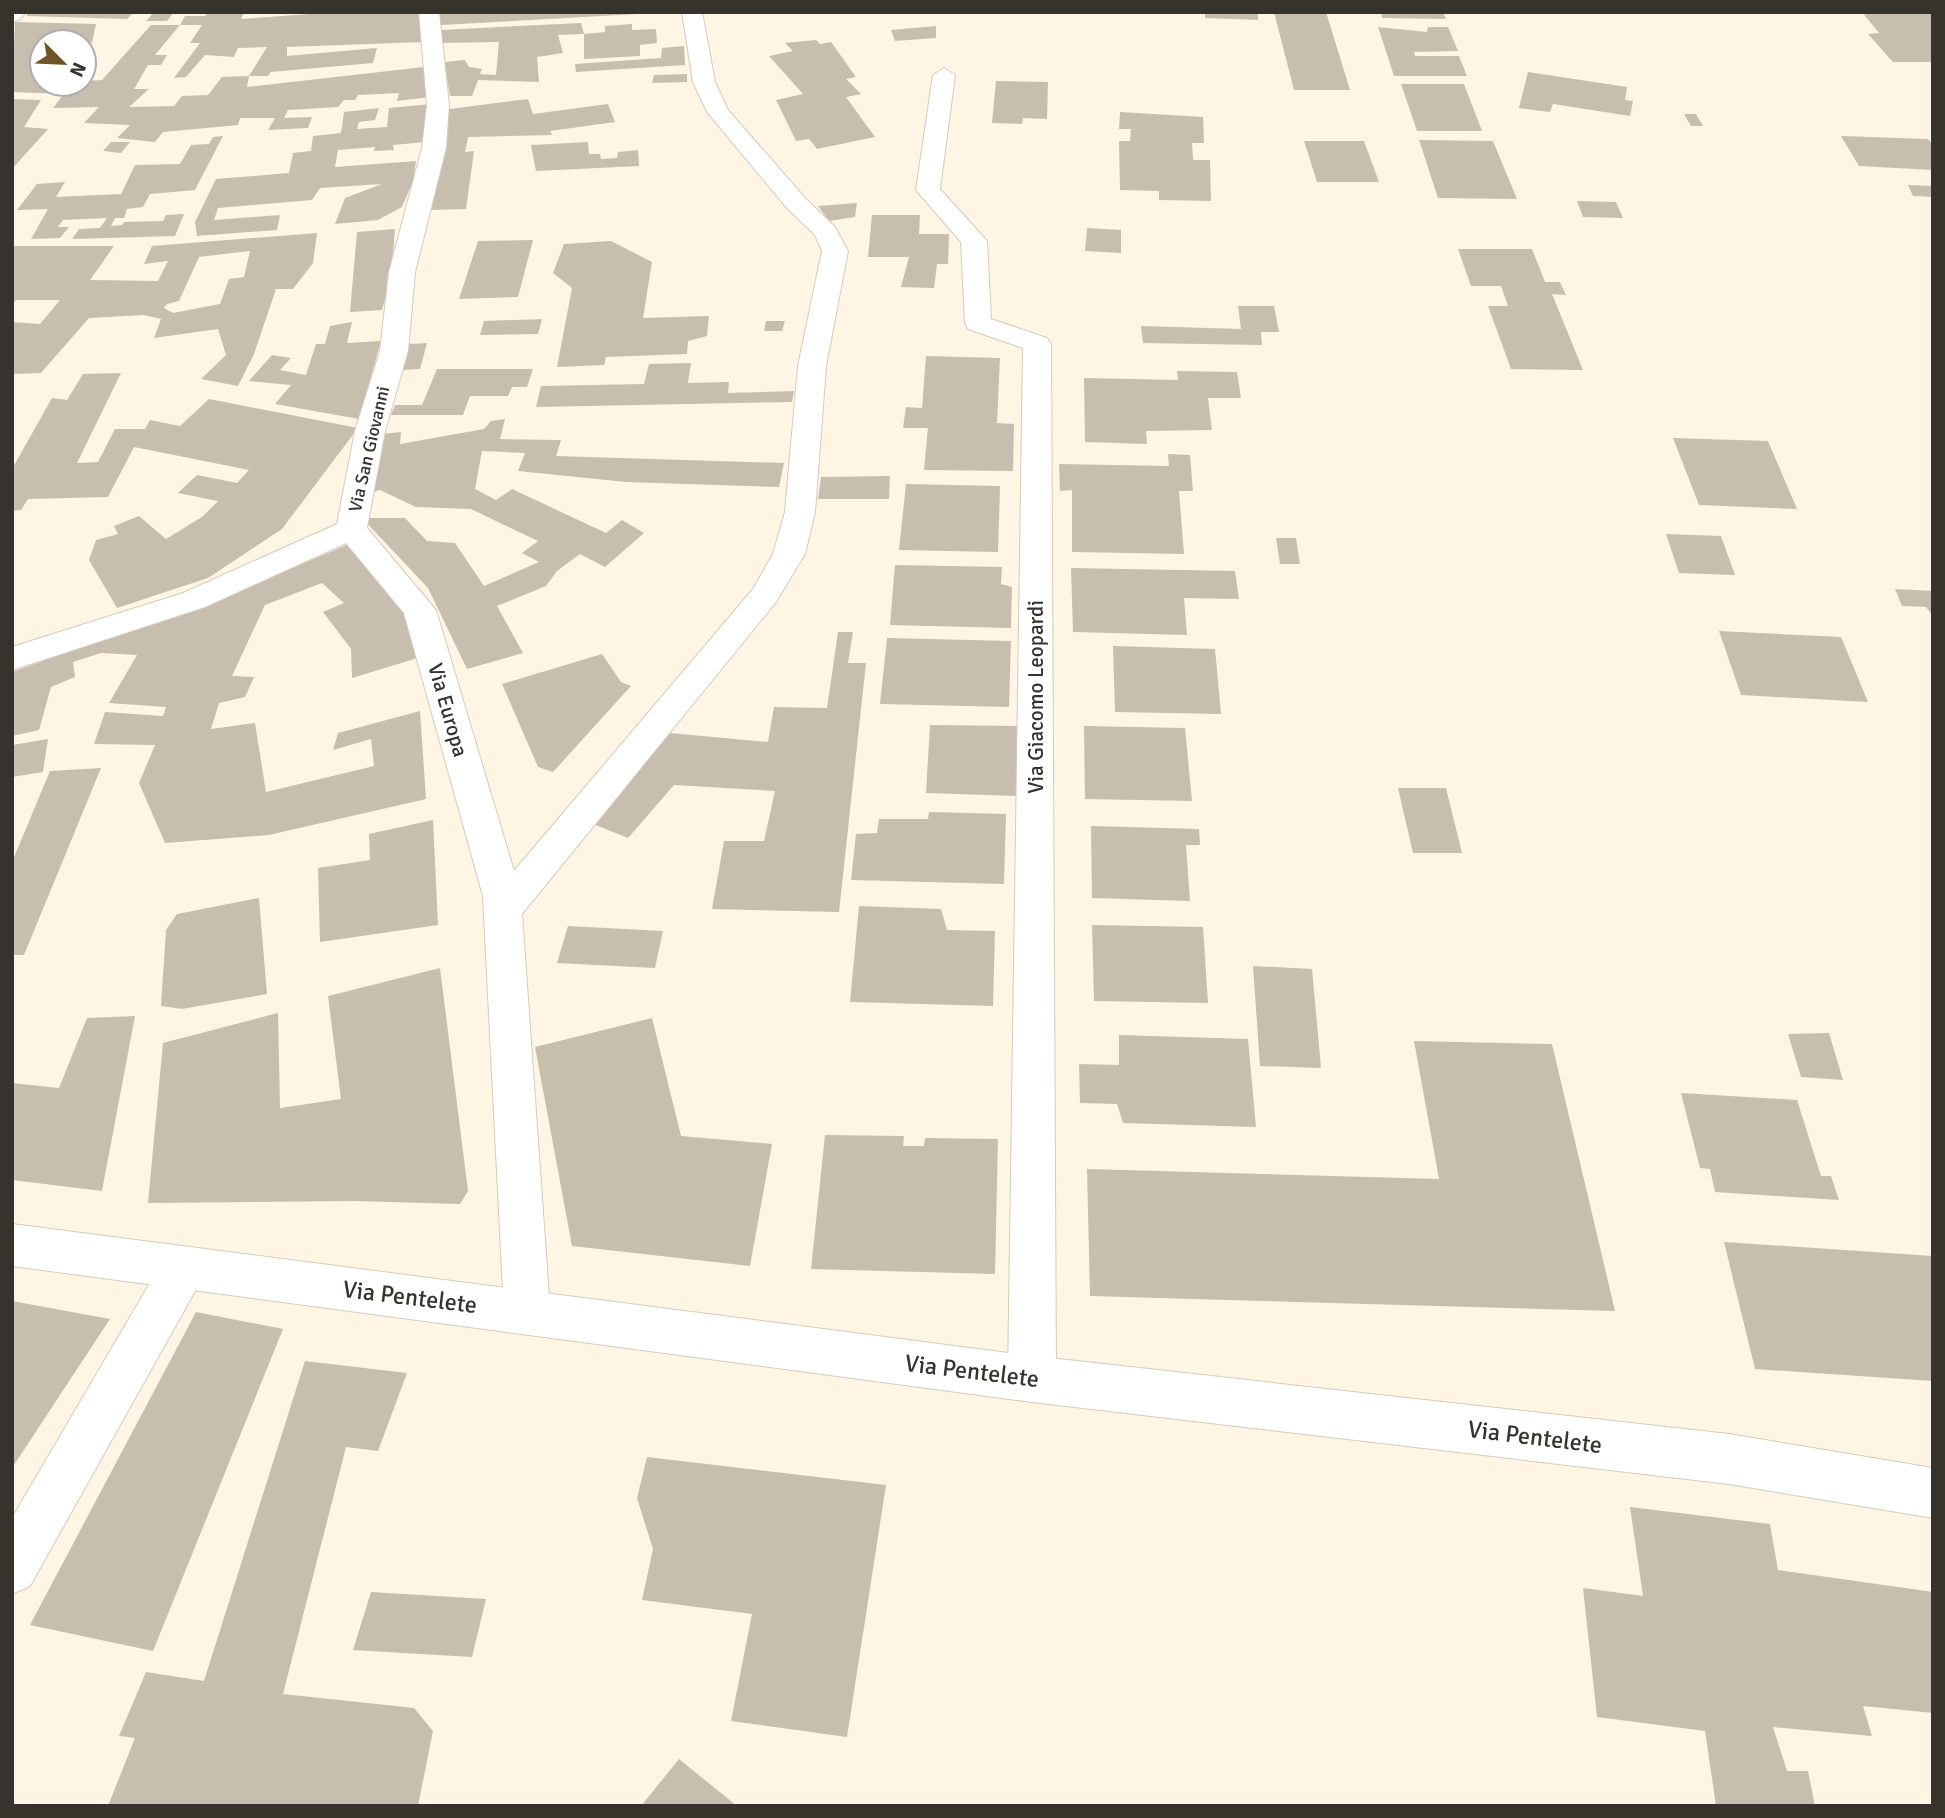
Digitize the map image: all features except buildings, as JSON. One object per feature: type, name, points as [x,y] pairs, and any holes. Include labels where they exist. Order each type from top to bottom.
[{"type":"street","name":"Via San Giovanni","points":[[12,659],[194,600],[351,529],[370,431],[394,351],[402,272],[434,148],[438,105],[429,12]]},
{"type":"street","points":[[501,913],[765,595],[789,554],[800,512],[812,366],[835,251],[825,232],[796,203],[718,112],[704,82],[692,12]]},
{"type":"street","name":"Via Giacomo Leopardi","points":[[944,75],[928,190],[974,241],[978,323],[1037,344],[1032,1379]]},
{"type":"street","name":"Via Europa","points":[[351,529],[420,610],[502,896],[527,1311]]},
{"type":"street","name":"Via Pentelete","points":[[12,1245],[1032,1379],[1729,1459],[1933,1493]]},
{"type":"street","points":[[12,1568],[183,1269]]}]
